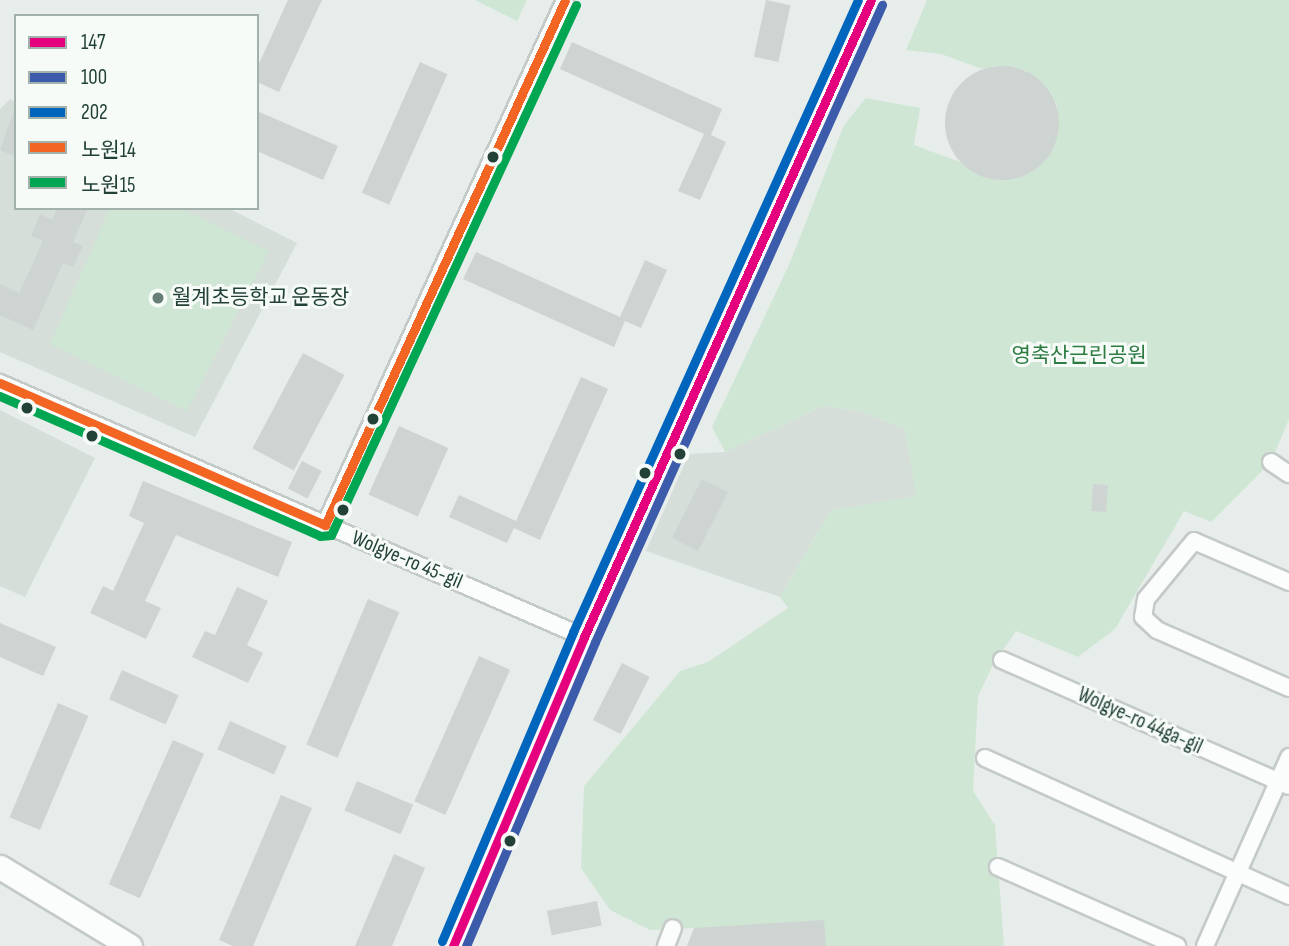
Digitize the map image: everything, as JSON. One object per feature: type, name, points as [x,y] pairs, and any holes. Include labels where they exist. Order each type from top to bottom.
[{"type":"main road","points":[[453,946],[584,637],[871,0]]},
{"type":"main road","points":[[0,867],[130,946]]},
{"type":"street","points":[[325,525],[565,0]]},
{"type":"street","name":"Wolgye-ro 45-gil","points":[[0,383],[584,637]]},
{"type":"street","points":[[1272,463],[1289,474]]},
{"type":"street","points":[[1289,582],[1194,541],[1146,599],[1143,617],[1157,630],[1289,688]]},
{"type":"street","name":"Wolgye-ro 44ga-gil","points":[[1002,660],[1284,783]]},
{"type":"street","points":[[1205,946],[1236,875],[1284,783],[1289,757]]},
{"type":"street","points":[[985,758],[1236,875],[1289,896]]},
{"type":"street","points":[[998,867],[1177,946]]},
{"type":"street","points":[[666,946],[673,929]]},
{"type":"shaded area","points":[[10,99],[14,101],[14,210],[232,210],[297,243],[195,437],[0,352],[0,109]]},
{"type":"shaded area","points":[[823,406],[859,411],[905,429],[917,497],[831,510],[780,597],[646,551],[689,454],[725,452]]},
{"type":"shaded area","points":[[0,410],[95,458],[25,597],[0,586]]},
{"type":"green space","points":[[475,0],[527,0],[517,21]]},
{"type":"green space","name":"영축산근린공원","points":[[927,0],[1289,0],[1289,419],[1271,462],[1211,522],[1184,511],[1115,629],[1078,657],[1016,631],[993,665],[978,696],[973,791],[995,825],[1004,946],[826,946],[694,928],[650,930],[610,910],[581,868],[584,786],[680,671],[708,662],[788,608],[780,597],[831,510],[916,496],[905,429],[859,411],[823,406],[725,452],[712,427],[789,265],[844,125],[866,98],[920,108],[914,145],[960,162],[987,178],[1003,180],[1035,169],[1056,141],[1057,105],[1049,90],[1025,70],[996,66],[982,69],[941,54],[906,50]]},
{"type":"green space","name":"월계초등학교 운동장","points":[[109,210],[184,210],[269,251],[187,411],[50,344]]},
{"type":"building","points":[[288,0],[322,0],[279,92],[259,83],[259,64]]},
{"type":"building","points":[[766,0],[790,5],[778,62],[754,57]]},
{"type":"building","points":[[572,42],[722,109],[711,135],[726,142],[700,200],[678,191],[704,134],[560,69]]},
{"type":"building","points":[[420,62],[447,74],[389,205],[362,193]]},
{"type":"building","points":[[1002,66],[1024,70],[1042,83],[1055,101],[1059,123],[1055,145],[1042,163],[1024,176],[1002,180],[980,176],[962,163],[949,145],[945,123],[949,101],[962,83],[980,70]]},
{"type":"building","points":[[14,111],[14,156],[0,150]]},
{"type":"building","points":[[259,112],[338,146],[323,180],[259,152]]},
{"type":"building","points":[[56,210],[87,210],[73,242],[83,246],[73,267],[63,263],[33,330],[0,315],[0,284],[19,293],[43,241],[31,236],[40,214],[52,220]]},
{"type":"building","points":[[476,252],[620,317],[645,260],[667,270],[641,328],[625,321],[614,347],[463,279]]},
{"type":"building","points":[[303,353],[344,375],[294,470],[252,448]]},
{"type":"building","points":[[581,377],[608,389],[540,540],[514,528],[507,543],[449,517],[459,495],[516,521]]},
{"type":"building","points":[[399,426],[448,448],[418,516],[368,495]]},
{"type":"building","points":[[302,461],[322,471],[308,499],[288,489]]},
{"type":"building","points":[[702,479],[728,492],[698,551],[672,538]]},
{"type":"building","points":[[143,481],[292,542],[278,577],[176,535],[145,601],[161,608],[146,639],[90,613],[103,586],[113,591],[144,523],[129,516]]},
{"type":"building","points":[[1093,484],[1108,485],[1106,512],[1091,511]]},
{"type":"building","points":[[237,587],[268,601],[247,645],[263,653],[248,683],[192,657],[205,631],[215,635]]},
{"type":"building","points":[[368,599],[399,612],[338,758],[306,744]]},
{"type":"building","points":[[0,623],[56,647],[43,676],[0,657]]},
{"type":"building","points":[[479,656],[510,670],[445,815],[414,801]]},
{"type":"building","points":[[622,663],[650,677],[621,734],[593,720]]},
{"type":"building","points":[[122,670],[179,695],[166,724],[109,699]]},
{"type":"building","points":[[58,703],[88,716],[40,830],[10,817]]},
{"type":"building","points":[[230,721],[287,746],[274,775],[217,749]]},
{"type":"building","points":[[173,740],[204,754],[140,898],[109,884]]},
{"type":"building","points":[[357,781],[413,805],[401,834],[344,810]]},
{"type":"building","points":[[281,795],[312,808],[253,946],[233,946],[219,940]]},
{"type":"building","points":[[394,854],[425,868],[392,946],[355,946]]},
{"type":"building","points":[[597,901],[602,926],[552,935],[547,911]]},
{"type":"building","points":[[824,920],[826,946],[687,946],[694,928]]},
{"type":"transit line","name":"노원14","points":[[0,383],[325,525],[565,0]]},
{"type":"transit line","name":"202","points":[[442,941],[573,632],[858,0]]},
{"type":"transit line","name":"147","points":[[453,946],[584,637],[871,0]]},
{"type":"transit line","name":"노원15","points":[[0,396],[320,536],[331,535],[576,5]]},
{"type":"transit line","name":"100","points":[[466,946],[595,642],[882,5]]},
{"type":"place","name":"월계초등학교 운동장","points":[[158,298]]}]
